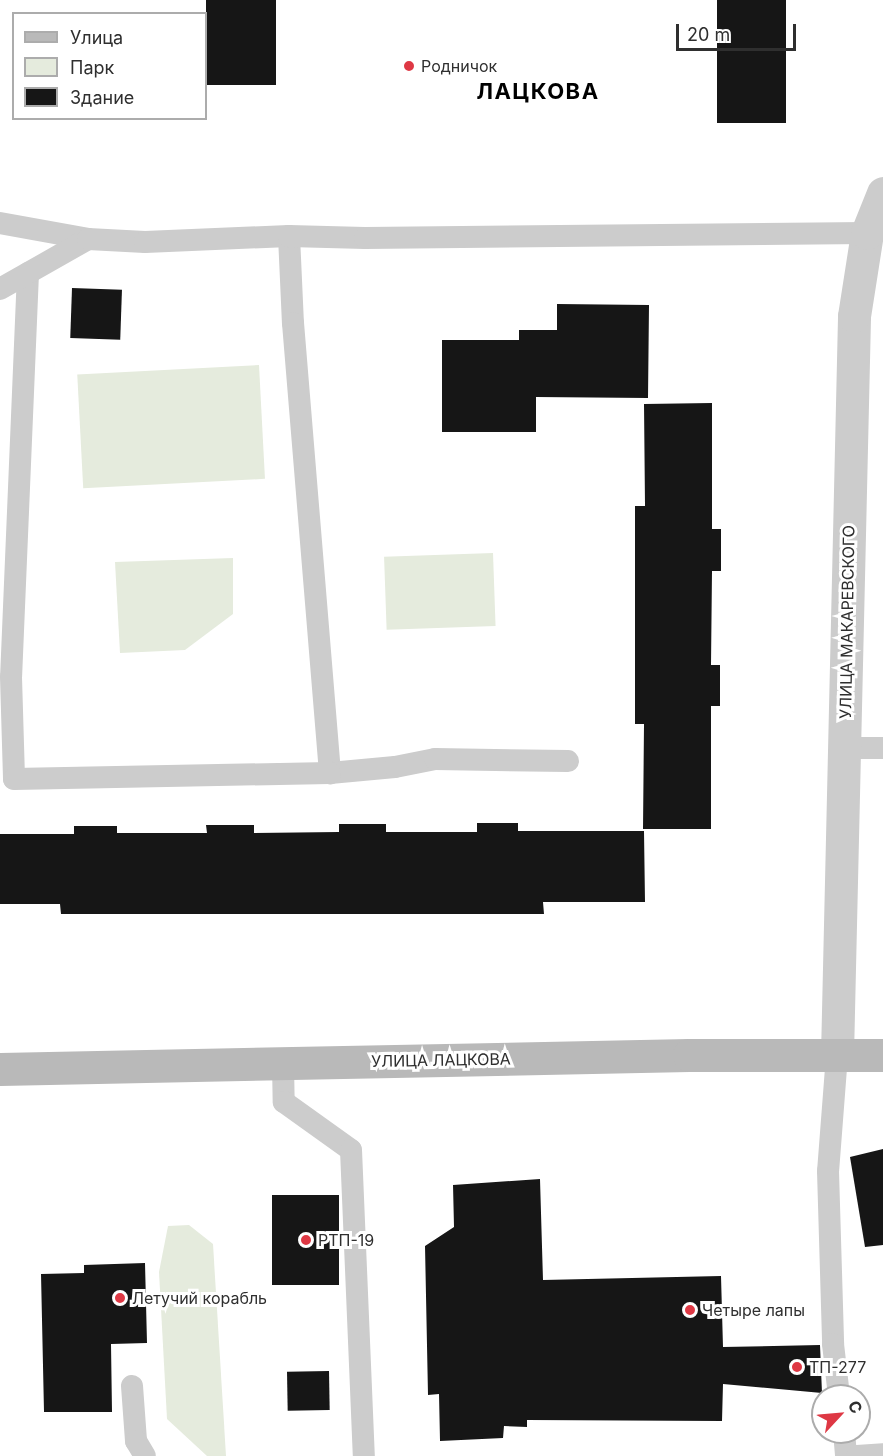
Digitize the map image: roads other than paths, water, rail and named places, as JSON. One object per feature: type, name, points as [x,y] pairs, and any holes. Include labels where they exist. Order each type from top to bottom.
[{"type":"street","name":"УЛИЦА МАКАРЕВСКОГО","points":[[837,1055],[854,316],[867,233],[883,193]]},
{"type":"street","name":"УЛИЦА ЛАЦКОВА","points":[[0,1069],[883,1055]]},
{"type":"lane","points":[[0,223],[88,239],[145,242],[289,236],[365,238],[867,233]]},
{"type":"lane","points":[[289,236],[292,323],[330,773]]},
{"type":"lane","points":[[0,289],[88,239]]},
{"type":"lane","points":[[28,273],[11,677],[14,779],[330,773],[395,767],[435,759],[568,761]]},
{"type":"lane","points":[[844,748],[883,748]]},
{"type":"lane","points":[[837,1055],[828,1171],[833,1344],[838,1384]]},
{"type":"lane","points":[[283,1063],[284,1102],[351,1150],[364,1456]]},
{"type":"lane","points":[[132,1386],[136,1441],[145,1456]]},
{"type":"lane","points":[[857,1456],[883,1454]]},
{"type":"place","name":"Родничок","points":[[409,66]]},
{"type":"place","name":"РТП-19","points":[[306,1240]]},
{"type":"place","name":"Летучий корабль","points":[[120,1298]]},
{"type":"place","name":"Четыре лапы","points":[[690,1310]]},
{"type":"place","name":"ТП-277","points":[[797,1367]]},
{"type":"district","name":"ЛАЦКОВА","points":[[538,92]]}]
